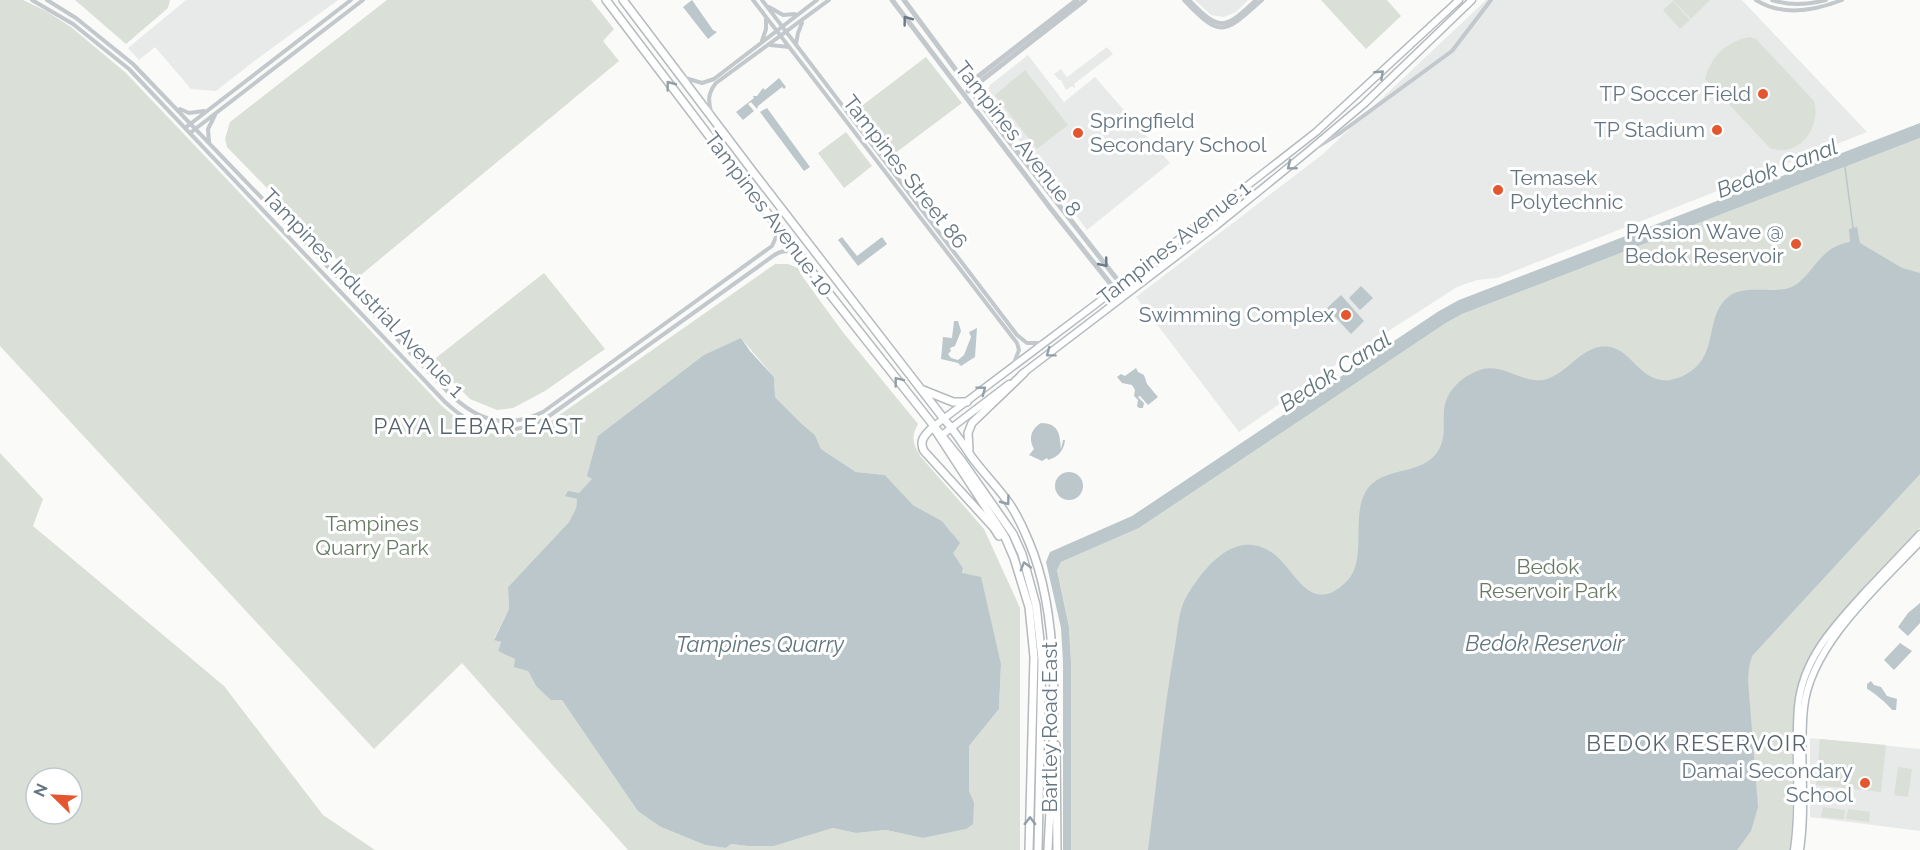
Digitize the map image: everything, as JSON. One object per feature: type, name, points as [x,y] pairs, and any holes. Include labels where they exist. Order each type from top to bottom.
[{"type":"main road","name":"Tampines Avenue 10","points":[[606,0],[806,264],[934,426]]},
{"type":"main road","name":"Tampines Avenue 10","points":[[623,0],[712,119],[944,418]]},
{"type":"main road","name":"Tampines Avenue 1","points":[[934,426],[1209,217],[1340,112],[1459,0]]},
{"type":"main road","name":"Tampines Avenue 1","points":[[942,435],[1216,226],[1306,153],[1347,119],[1472,0]]},
{"type":"main road","points":[[1340,112],[1342,118],[1347,119]]},
{"type":"main road","points":[[1209,217],[1214,220],[1216,226]]},
{"type":"main road","points":[[1087,311],[1092,313],[1094,319]]},
{"type":"main road","points":[[970,455],[967,440],[972,423],[1024,373]]},
{"type":"main road","points":[[923,390],[953,402],[967,402]]},
{"type":"main road","name":"Bartley Road East","points":[[944,418],[1011,506],[1034,554],[1050,625],[1054,734],[1048,850]]},
{"type":"main road","points":[[1024,587],[994,528],[921,447],[923,438],[934,426],[938,438],[1005,537],[1024,587],[1033,633],[1034,657],[1029,850]]},
{"type":"main road","name":"Bartley Road East","points":[[934,426],[1013,534],[1022,554],[1036,605],[1042,659],[1038,850]]},
{"type":"main road","points":[[1794,850],[1798,810],[1798,707],[1805,674],[1834,626],[1920,534]]},
{"type":"main road","points":[[1800,850],[1804,796],[1803,715],[1806,691],[1811,677],[1823,652],[1839,630],[1920,542]]},
{"type":"main road","points":[[1054,734],[1057,761],[1057,850]]},
{"type":"street","name":"Tampines Industrial Avenue 1","points":[[32,0],[73,24],[129,69],[445,402],[459,415],[483,427],[513,430],[531,426],[545,419],[781,250],[794,254],[806,264]]},
{"type":"street","name":"Tampines Industrial Avenue 1","points":[[47,0],[76,18],[134,64],[449,393],[471,412],[483,418],[498,421],[521,420],[543,412],[771,246],[777,235],[774,221]]},
{"type":"street","points":[[185,128],[351,0]]},
{"type":"street","points":[[190,133],[363,0]]},
{"type":"street","name":"Tampines Street 86","points":[[753,0],[1017,343],[1018,350],[1012,367]]},
{"type":"street","name":"Tampines Street 86","points":[[762,0],[1017,335],[1027,343],[1045,342]]},
{"type":"street","points":[[681,77],[702,83],[714,79],[817,0]]},
{"type":"street","points":[[712,119],[709,101],[712,88],[829,0]]},
{"type":"street","name":"Tampines Avenue 8","points":[[892,0],[1070,234],[1121,297]]},
{"type":"street","name":"Tampines Avenue 8","points":[[904,0],[1128,292]]},
{"type":"street","points":[[969,87],[1077,0]]},
{"type":"street","points":[[962,92],[1085,0]]},
{"type":"street","points":[[1184,0],[1204,22],[1221,28],[1235,24],[1262,0]]},
{"type":"street","points":[[1189,0],[1207,19],[1221,24],[1233,20],[1256,0]]},
{"type":"street","name":"Tampines Avenue 1","points":[[1306,153],[1340,133],[1452,51],[1491,0]]},
{"type":"street","points":[[1756,0],[1781,9],[1796,11],[1817,9],[1842,0]]},
{"type":"street","points":[[1772,0],[1783,4],[1800,5],[1826,0]]},
{"type":"street","points":[[766,5],[783,15],[799,14]]},
{"type":"street","points":[[761,41],[766,29],[765,16]]},
{"type":"street","points":[[796,44],[799,28],[806,17]]},
{"type":"street","points":[[769,45],[790,48]]},
{"type":"street","points":[[174,105],[189,112],[208,110]]},
{"type":"street","points":[[210,143],[208,129],[217,112]]},
{"type":"street","points":[[1070,234],[1077,228]]},
{"type":"shaded area","points":[[186,0],[338,0],[216,91],[191,89],[155,47],[139,60],[128,48]]},
{"type":"shaded area","points":[[1195,0],[1248,0],[1236,12],[1224,17],[1211,15]]},
{"type":"shaded area","name":"Temasek Polytechnic","points":[[1486,0],[1742,0],[1867,132],[1497,278],[1477,280],[1457,287],[1331,368],[1239,432],[1136,297],[1323,154]]},
{"type":"shaded area","points":[[1107,47],[1113,54],[1074,84],[1074,88],[1072,86],[1066,90],[1061,80],[1054,74],[1061,69],[1067,77]]},
{"type":"shaded area","name":"Springfield Secondary School","points":[[1028,55],[1064,102],[1095,77],[1170,163],[1087,230],[986,97],[990,85]]},
{"type":"shaded area","name":"Damai Secondary School","points":[[1810,738],[1920,749],[1920,831],[1810,817]]},
{"type":"green space","name":"Tampines Quarry Park","points":[[0,0],[23,0],[46,11],[71,27],[126,73],[441,405],[478,430],[491,434],[518,434],[548,423],[775,264],[788,264],[798,268],[842,331],[918,424],[914,437],[921,457],[984,529],[1020,608],[1020,850],[628,850],[462,663],[374,749],[0,346]],"holes":[[[741,338],[774,377],[775,397],[815,435],[821,449],[856,472],[885,475],[913,505],[942,521],[952,533],[953,553],[963,568],[962,573],[966,575],[993,633],[1001,664],[999,709],[969,746],[969,791],[974,802],[965,829],[923,838],[886,830],[856,833],[833,828],[774,846],[731,844],[726,848],[705,845],[661,827],[562,700],[536,686],[528,671],[516,659],[498,651],[501,642],[494,639],[509,609],[508,587],[569,522],[576,508],[577,499],[565,495],[579,493]]]},
{"type":"green space","points":[[75,0],[170,0],[168,8],[126,44]]},
{"type":"green space","points":[[387,0],[591,0],[614,29],[603,41],[619,61],[356,279],[227,147],[225,139],[230,122]]},
{"type":"green space","points":[[1321,0],[1387,0],[1401,16],[1366,49]]},
{"type":"green space","points":[[1673,0],[1710,0],[1691,19]]},
{"type":"green space","points":[[1673,1],[1690,20],[1680,29],[1663,10]]},
{"type":"green space","points":[[1749,37],[1756,39],[1814,101],[1816,112],[1811,131],[1798,145],[1789,149],[1770,148],[1705,79],[1711,63],[1721,51]]},
{"type":"green space","points":[[926,57],[962,103],[890,157],[855,111]]},
{"type":"green space","points":[[1025,70],[1068,125],[1037,149],[995,95]]},
{"type":"green space","points":[[846,132],[872,166],[844,188],[818,153]]},
{"type":"green space","name":"Bedok Reservoir","points":[[1920,138],[1920,528],[1829,629],[1819,643],[1804,674],[1798,691],[1793,726],[1790,850],[1071,850],[1071,662],[1069,627],[1057,569],[1061,562],[1139,528],[1462,314]]},
{"type":"green space","points":[[544,273],[605,349],[545,391],[513,408],[497,410],[470,399],[432,361]]},
{"type":"green space","points":[[0,453],[43,499],[33,526],[224,686],[323,815],[375,850],[0,850]]},
{"type":"green space","points":[[1820,739],[1886,745],[1881,792],[1816,785]]},
{"type":"green space","points":[[1898,767],[1912,769],[1908,797],[1894,795]]},
{"type":"green space","points":[[1823,807],[1845,810],[1844,819],[1821,817]]},
{"type":"green space","points":[[1848,809],[1870,812],[1869,822],[1846,819]]},
{"type":"water","points":[[692,0],[713,30],[717,32],[708,39],[683,7]]},
{"type":"water","points":[[779,78],[786,87],[784,89],[782,87],[757,109],[751,102],[748,104],[754,111],[743,120],[736,112],[754,98],[753,96],[757,96],[763,88],[765,90]]},
{"type":"water","points":[[767,108],[810,167],[804,171],[760,112]]},
{"type":"water","points":[[1920,123],[1920,138],[1462,314],[1139,528],[1061,562],[1057,570],[1069,627],[1071,662],[1071,850],[1063,850],[1063,662],[1061,628],[1046,562],[1050,552],[1132,516],[1439,311],[1459,300]]},
{"type":"water","name":"Bedok Reservoir","points":[[1857,227],[1860,243],[1902,268],[1920,273],[1920,474],[1752,656],[1748,680],[1758,807],[1751,831],[1737,850],[1148,850],[1180,613],[1188,594],[1213,561],[1235,547],[1247,545],[1260,547],[1274,554],[1304,587],[1313,593],[1322,595],[1333,592],[1345,583],[1356,564],[1359,514],[1366,491],[1382,477],[1422,465],[1431,459],[1442,443],[1446,401],[1457,384],[1466,377],[1479,370],[1491,368],[1531,380],[1547,379],[1592,349],[1600,347],[1619,350],[1649,376],[1659,380],[1670,380],[1683,376],[1702,360],[1715,319],[1725,300],[1731,295],[1747,290],[1781,290],[1797,284],[1830,250],[1850,242],[1849,229]]},
{"type":"water","points":[[842,237],[857,256],[882,237],[887,244],[858,266],[838,240]]},
{"type":"water","points":[[1361,286],[1373,298],[1360,310],[1349,298]]},
{"type":"water","name":"Swimming Complex","points":[[1341,295],[1364,321],[1351,334],[1327,308]]},
{"type":"water","points":[[954,321],[958,321],[961,331],[955,346],[950,348],[951,351],[948,354],[951,358],[958,360],[964,355],[971,337],[969,332],[977,328],[975,357],[961,366],[958,363],[941,359],[943,337],[952,338]]},
{"type":"water","name":"Tampines Quarry","points":[[741,338],[774,377],[775,397],[815,435],[821,449],[856,472],[885,475],[913,505],[942,521],[960,543],[953,553],[963,568],[962,573],[981,577],[1001,664],[999,709],[969,746],[969,791],[974,802],[973,824],[966,829],[923,838],[886,830],[856,833],[833,828],[774,846],[731,844],[726,848],[705,845],[661,827],[638,811],[562,700],[551,700],[536,686],[528,671],[514,667],[515,659],[498,651],[501,642],[494,640],[509,609],[508,587],[569,522],[576,508],[577,499],[565,496],[568,491],[579,493],[592,479],[587,476],[598,436],[704,355]]},
{"type":"water","points":[[1136,368],[1144,375],[1147,384],[1158,397],[1148,405],[1140,396],[1138,397],[1144,403],[1143,408],[1137,406],[1138,400],[1134,396],[1135,390],[1132,385],[1122,383],[1117,377],[1121,374],[1125,376]]},
{"type":"water","points":[[1041,423],[1052,425],[1055,428],[1059,435],[1061,449],[1063,440],[1065,440],[1062,450],[1058,455],[1042,461],[1029,455],[1034,449],[1031,442],[1032,434]]},
{"type":"water","points":[[1069,472],[1079,476],[1083,486],[1079,496],[1069,500],[1059,496],[1055,486],[1059,476]]},
{"type":"water","points":[[1920,603],[1920,623],[1908,636],[1898,627],[1908,613]]},
{"type":"water","points":[[1900,643],[1912,651],[1894,670],[1884,660]]},
{"type":"water","points":[[1871,681],[1874,685],[1881,687],[1887,696],[1897,699],[1896,710],[1892,710],[1867,689],[1867,684]]},
{"type":"waterway","name":"Bedok Canal","points":[[1845,167],[1853,228]]},
{"type":"place","name":"TP Soccer Field","points":[[1763,94]]},
{"type":"place","name":"TP Stadium","points":[[1717,130]]},
{"type":"place","name":"Springfield Secondary School","points":[[1078,133]]},
{"type":"place","name":"Temasek Polytechnic","points":[[1498,190]]},
{"type":"place","name":"PAssion Wave @ Bedok Reservoir","points":[[1796,244]]},
{"type":"place","name":"Swimming Complex","points":[[1346,315]]},
{"type":"place","name":"Damai Secondary School","points":[[1865,783]]},
{"type":"district","name":"PAYA LEBAR EAST","points":[[479,426]]},
{"type":"district","name":"BEDOK RESERVOIR","points":[[1697,743]]},
{"type":"park label","name":"Bedok Reservoir Park","points":[[1548,579]]}]
